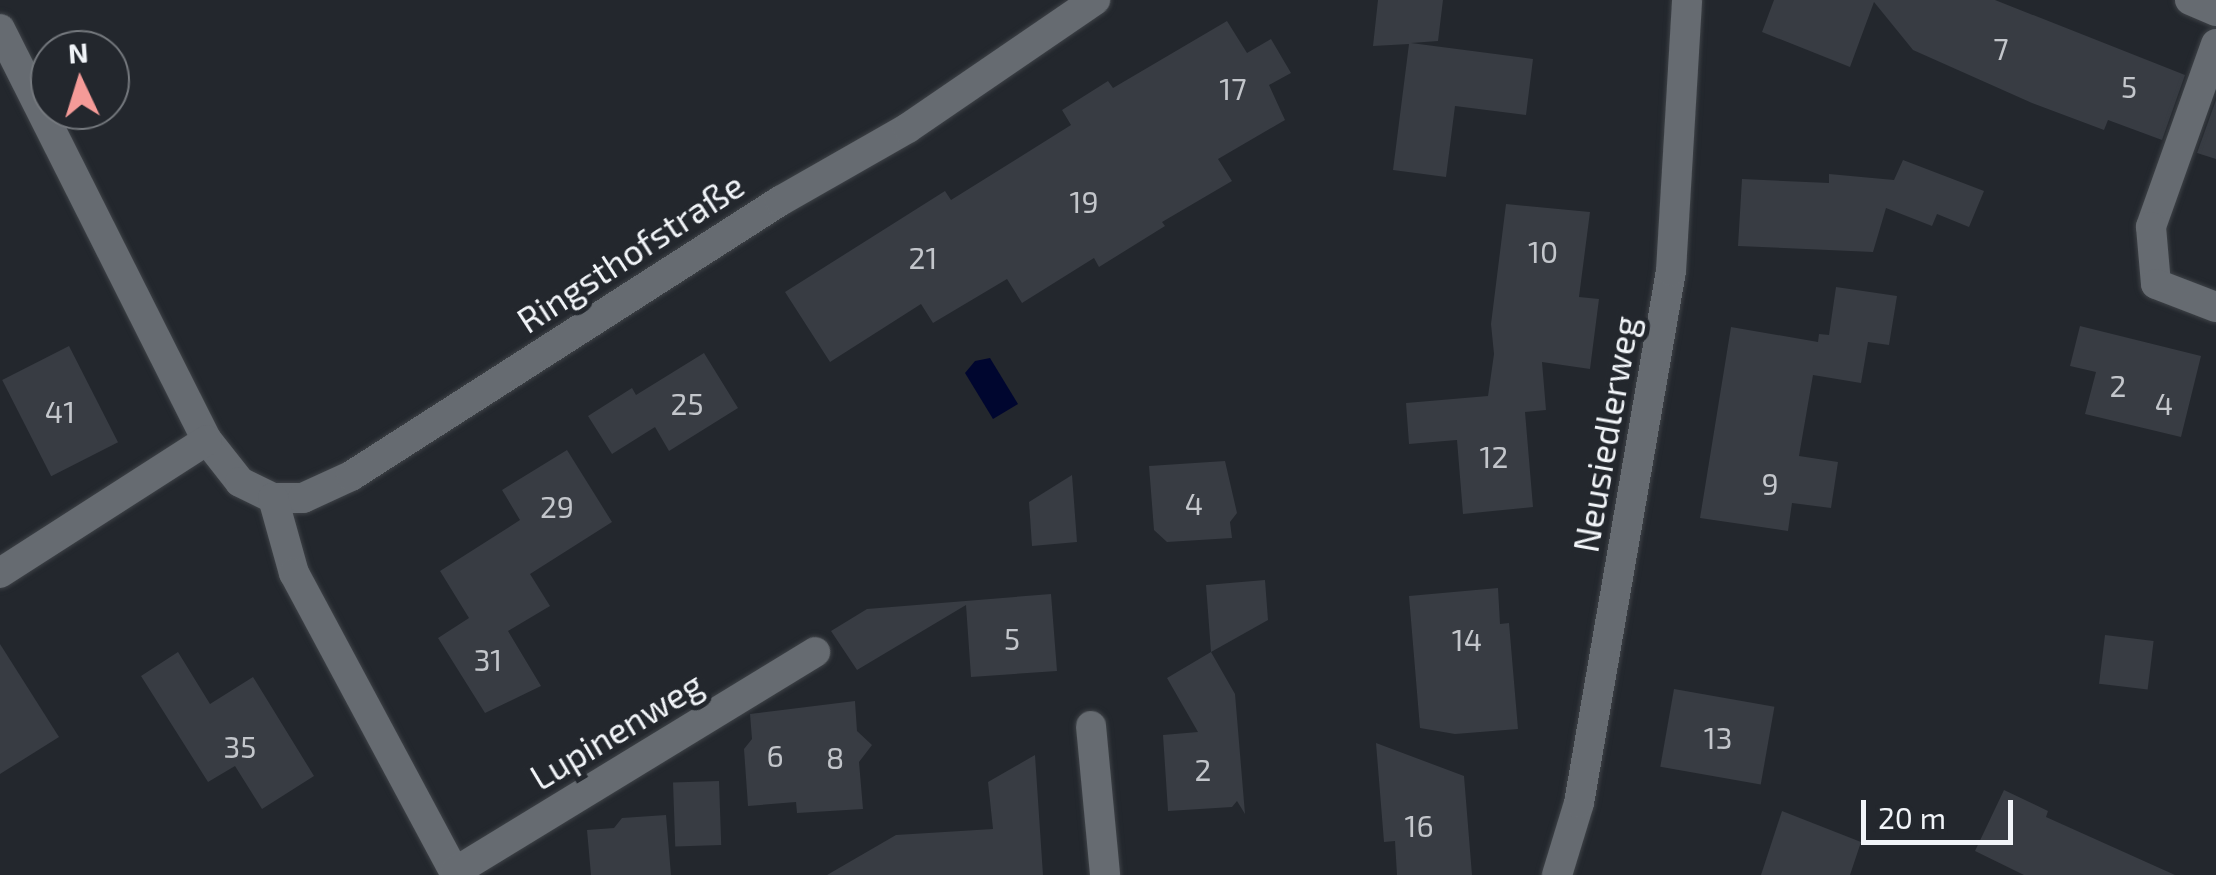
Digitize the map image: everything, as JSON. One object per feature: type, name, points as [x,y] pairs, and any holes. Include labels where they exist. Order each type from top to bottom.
[{"type":"street","name":"Ringsthofstraße","points":[[273,498],[302,498],[350,476],[780,201],[908,128],[1095,0]]},
{"type":"street","name":"Neusiedlerweg","points":[[1556,875],[1579,803],[1672,271],[1687,0]]},
{"type":"street","points":[[2190,0],[2216,11]]},
{"type":"street","points":[[0,29],[207,440],[240,482],[273,498],[294,572],[456,874]]},
{"type":"street","points":[[2216,44],[2152,227],[2156,284],[2216,307]]},
{"type":"street","points":[[0,572],[207,440]]},
{"type":"street","name":"Lupinenweg","points":[[456,874],[815,652]]},
{"type":"street","points":[[1092,726],[1104,875]]},
{"type":"water","points":[[990,358],[1018,404],[993,419],[965,373],[975,361]]},
{"type":"building","points":[[1378,0],[1443,0],[1438,41],[1411,43],[1533,59],[1526,115],[1455,106],[1446,177],[1393,170],[1409,44],[1373,46]]},
{"type":"building","points":[[1774,0],[1995,0],[2185,75],[2162,140],[2108,120],[2104,130],[1913,50],[1874,2],[1850,67],[1762,32]]},
{"type":"building","points":[[1227,21],[1247,53],[1271,39],[1291,73],[1269,85],[1285,120],[1218,159],[1232,181],[1162,222],[1165,226],[1099,267],[1094,258],[1022,303],[1007,279],[933,323],[921,304],[830,362],[785,292],[945,191],[951,200],[1071,125],[1062,110],[1108,81],[1113,88]]},
{"type":"building","points":[[2216,100],[2216,159],[2197,153]]},
{"type":"building","points":[[1903,160],[1984,191],[1969,227],[1937,214],[1932,226],[1886,208],[1873,252],[1738,246],[1742,179],[1829,183],[1829,174],[1894,180]]},
{"type":"building","points":[[1506,204],[1590,212],[1579,297],[1599,299],[1590,369],[1542,362],[1546,410],[1525,412],[1533,507],[1463,514],[1457,440],[1409,444],[1406,403],[1488,396],[1494,354],[1491,324]]},
{"type":"building","points":[[1836,287],[1897,296],[1889,345],[1868,342],[1861,383],[1813,375],[1799,456],[1838,462],[1831,508],[1792,503],[1788,531],[1700,518],[1731,327],[1818,342],[1819,334],[1829,335]]},
{"type":"building","points":[[2080,326],[2201,356],[2181,437],[2085,414],[2096,372],[2070,366]]},
{"type":"building","points":[[69,346],[118,442],[51,476],[2,380]]},
{"type":"building","points":[[704,353],[738,408],[669,451],[655,427],[612,454],[588,416],[632,388],[636,395]]},
{"type":"building","points":[[567,450],[612,522],[530,574],[550,606],[508,631],[541,686],[485,713],[438,638],[469,618],[440,571],[520,520],[502,490]]},
{"type":"building","points":[[1225,461],[1237,513],[1230,522],[1232,538],[1167,542],[1154,530],[1149,466]]},
{"type":"building","points":[[1072,475],[1077,542],[1032,546],[1029,502]]},
{"type":"building","points":[[1265,580],[1268,620],[1211,652],[1206,585]]},
{"type":"building","points":[[1498,588],[1500,624],[1509,623],[1518,729],[1455,734],[1420,728],[1409,596]]},
{"type":"building","points":[[1051,594],[1057,671],[971,677],[966,605],[857,670],[831,631],[867,609]]},
{"type":"building","points":[[2105,635],[2154,641],[2148,690],[2099,684]]},
{"type":"building","points":[[0,644],[59,737],[0,774]]},
{"type":"building","points":[[178,652],[210,704],[253,677],[314,776],[262,809],[235,766],[208,782],[141,676]]},
{"type":"building","points":[[1211,652],[1235,694],[1245,814],[1237,801],[1232,807],[1168,811],[1163,735],[1198,732],[1167,678]]},
{"type":"building","points":[[1674,689],[1774,707],[1761,785],[1660,767]]},
{"type":"building","points":[[855,701],[857,731],[872,745],[859,762],[863,809],[797,813],[796,802],[748,806],[744,749],[752,739],[750,714]]},
{"type":"building","points":[[1376,743],[1464,776],[1472,875],[1397,875],[1395,841],[1384,842]]},
{"type":"building","points":[[1035,755],[1043,875],[827,875],[896,835],[993,829],[988,782]]},
{"type":"building","points":[[719,781],[721,845],[675,847],[673,783]]},
{"type":"building","points":[[2004,790],[2048,811],[2046,817],[2175,875],[2024,875],[1975,851]]},
{"type":"building","points":[[1782,811],[1861,842],[1850,875],[1761,875]]},
{"type":"building","points":[[666,815],[671,875],[591,875],[587,830],[614,828],[622,818]]}]
